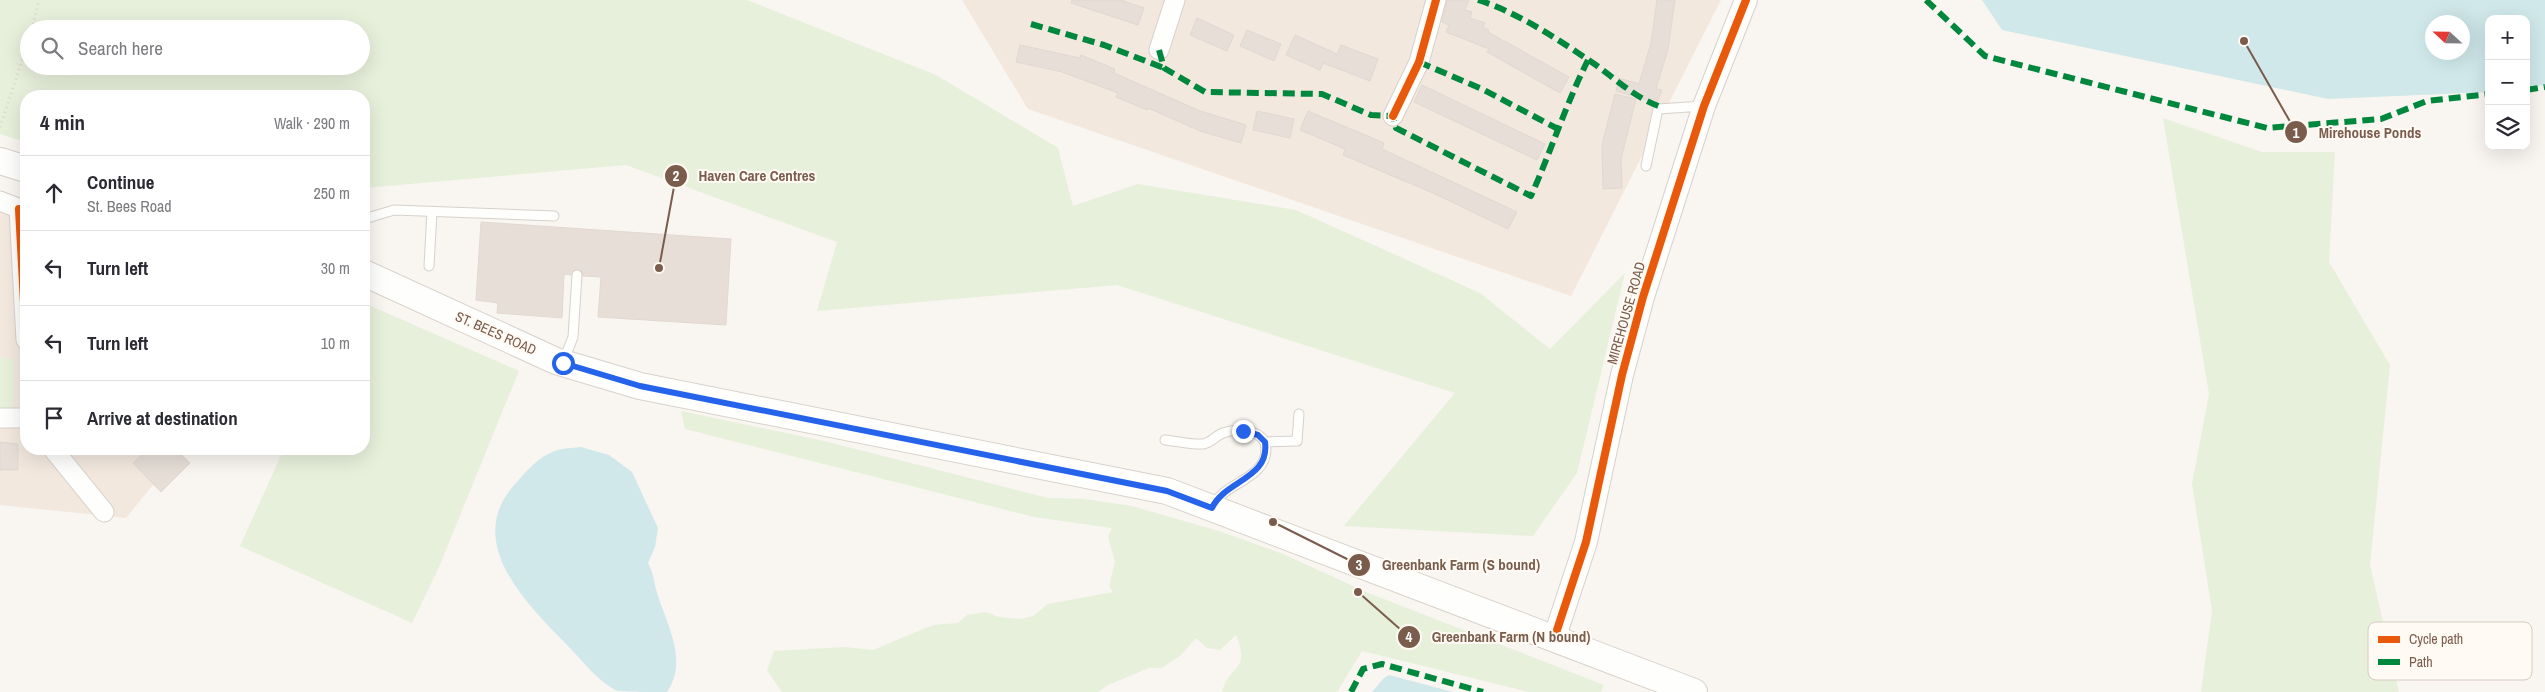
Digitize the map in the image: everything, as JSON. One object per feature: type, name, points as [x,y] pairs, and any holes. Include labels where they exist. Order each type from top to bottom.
[{"type":"main road","points":[[0,161],[20,167]]},
{"type":"main road","name":"ST. BEES ROAD","points":[[370,276],[563,363],[640,386],[1167,491],[1694,692]]},
{"type":"street","points":[[1158,50],[1175,0]]},
{"type":"street","points":[[1393,116],[1419,62],[1436,0]]},
{"type":"street","name":"MIREHOUSE ROAD","points":[[1554,640],[1586,542],[1622,375],[1643,297],[1704,106],[1746,0]]},
{"type":"street","points":[[0,201],[20,209]]},
{"type":"street","points":[[0,418],[20,418]]},
{"type":"street","points":[[58,455],[104,512]]},
{"type":"lane","points":[[1646,166],[1658,109],[1704,106]]},
{"type":"lane","points":[[370,217],[394,210],[554,216]]},
{"type":"lane","points":[[429,266],[432,212]]},
{"type":"lane","points":[[563,363],[573,337],[577,274]]},
{"type":"lane","points":[[1265,442],[1297,441],[1299,414]]},
{"type":"lane","points":[[1165,440],[1204,444],[1224,432],[1243,431],[1258,435],[1265,442],[1266,450],[1259,468],[1222,494],[1212,508]]},
{"type":"path","points":[[34,20],[40,0]]},
{"type":"path","points":[[0,127],[20,66]]},
{"type":"shaded area","points":[[962,0],[1721,0],[1571,296],[1028,109]]},
{"type":"shaded area","points":[[0,204],[20,212],[20,455],[177,455],[126,518],[0,505]]},
{"type":"green space","points":[[0,0],[747,0],[936,75],[1058,148],[1073,206],[1138,184],[1296,210],[1480,293],[1550,349],[1625,273],[1577,473],[1533,536],[1344,526],[1455,393],[1117,285],[817,311],[837,242],[626,165],[370,187],[370,90],[20,90],[20,140],[0,134]]},
{"type":"green space","points":[[2163,118],[2262,152],[2335,152],[2329,262],[2390,365],[2370,565],[2383,622],[2368,622],[2368,680],[2396,680],[2399,692],[2201,692],[2212,611],[2192,484],[2209,394]]},
{"type":"green space","points":[[370,306],[519,371],[439,567],[412,623],[240,546],[281,455],[370,455]]},
{"type":"green space","points":[[0,358],[13,358],[13,408],[0,408]]},
{"type":"green space","points":[[681,411],[824,441],[1048,498],[1084,499],[1132,506],[1222,532],[1283,554],[1366,592],[1604,685],[1601,692],[1529,692],[1362,651],[1337,692],[1222,692],[1240,662],[1240,647],[1236,635],[1220,650],[1207,648],[1196,638],[1181,655],[1162,668],[1149,668],[1108,685],[1098,692],[782,692],[767,670],[774,651],[844,647],[873,650],[933,625],[958,623],[967,615],[986,612],[999,617],[1021,619],[1033,616],[1048,604],[1113,592],[1109,586],[1115,562],[1108,537],[1112,528],[1034,517],[685,429]]},
{"type":"water","points":[[1982,0],[2545,0],[2545,85],[2530,87],[2530,15],[2485,15],[2485,92],[2328,99],[2002,30]]},
{"type":"water","points":[[581,447],[609,455],[632,472],[658,528],[655,547],[648,563],[671,632],[676,656],[673,680],[667,692],[618,691],[604,683],[534,610],[518,590],[506,570],[497,548],[495,526],[501,504],[517,482],[534,464],[549,453],[561,449]]},
{"type":"water","points":[[1389,675],[1453,692],[1372,692]]},
{"type":"building","points":[[1072,0],[1121,0],[1144,8],[1138,25],[1071,3]]},
{"type":"building","points":[[1447,0],[1469,0],[1465,10],[1472,12],[1470,18],[1485,23],[1483,27],[1489,30],[1488,32],[1569,77],[1560,93],[1487,52],[1489,49],[1446,32],[1449,25],[1442,22]]},
{"type":"building","points":[[1657,0],[1675,0],[1668,49],[1656,89],[1662,90],[1657,103],[1616,91],[1619,78],[1639,84],[1651,43]]},
{"type":"building","points":[[1197,18],[1234,35],[1227,51],[1190,35]]},
{"type":"building","points":[[1247,30],[1281,44],[1274,61],[1240,46]]},
{"type":"building","points":[[1295,35],[1337,54],[1341,45],[1378,59],[1370,81],[1323,63],[1320,70],[1286,55]]},
{"type":"building","points":[[1020,45],[1080,58],[1081,55],[1115,69],[1114,73],[1200,111],[1246,125],[1241,143],[1200,131],[1148,108],[1147,110],[1116,97],[1118,93],[1062,72],[1016,62]]},
{"type":"building","points":[[1422,85],[1545,144],[1537,160],[1414,102]]},
{"type":"building","points":[[1615,94],[1636,99],[1621,159],[1622,188],[1603,189],[1602,145]]},
{"type":"building","points":[[1257,111],[1294,119],[1290,138],[1253,130]]},
{"type":"building","points":[[1308,111],[1384,143],[1382,149],[1517,212],[1508,229],[1433,193],[1343,155],[1345,149],[1300,130]]},
{"type":"building","points":[[481,222],[731,239],[726,325],[598,317],[601,277],[583,276],[581,270],[577,269],[571,275],[564,274],[562,318],[497,313],[498,303],[476,300]]},
{"type":"building","points":[[0,442],[18,444],[18,470],[0,470]]},
{"type":"building","points":[[141,455],[182,455],[190,463],[161,492],[133,463]]},
{"type":"marked path","points":[[1478,0],[1493,5],[1537,27],[1593,63],[1634,93],[1661,107]]},
{"type":"marked path","points":[[1926,0],[1985,56],[2267,128],[2381,119],[2427,101],[2485,94]]},
{"type":"marked path","points":[[1031,24],[1104,45],[1164,68]]},
{"type":"marked path","points":[[1159,50],[1164,68],[1205,92],[1322,94],[1371,115],[1393,116],[1396,128],[1531,196],[1588,60]]},
{"type":"marked path","points":[[1419,62],[1484,90],[1558,129]]},
{"type":"marked path","points":[[2530,89],[2545,87]]},
{"type":"marked path","points":[[1351,692],[1363,669],[1382,664],[1483,692]]},
{"type":"cycle path","points":[[1393,116],[1419,62],[1436,0]]},
{"type":"cycle path","points":[[1554,639],[1586,542],[1622,375],[1643,297],[1704,106],[1746,0]]},
{"type":"cycle path","points":[[19,209],[20,228]]},
{"type":"place","name":"Mirehouse Ponds","points":[[2244,41]]},
{"type":"place","name":"Haven Care Centres","points":[[659,268]]},
{"type":"place","name":"Greenbank Farm (S bound)","points":[[1273,522]]},
{"type":"place","name":"Greenbank Farm (N bound)","points":[[1358,592]]},
{"type":"route","points":[[563,363],[640,386],[1167,491],[1212,508],[1222,494],[1240,483],[1259,468],[1264,461],[1265,442],[1258,435],[1243,431]]}]
